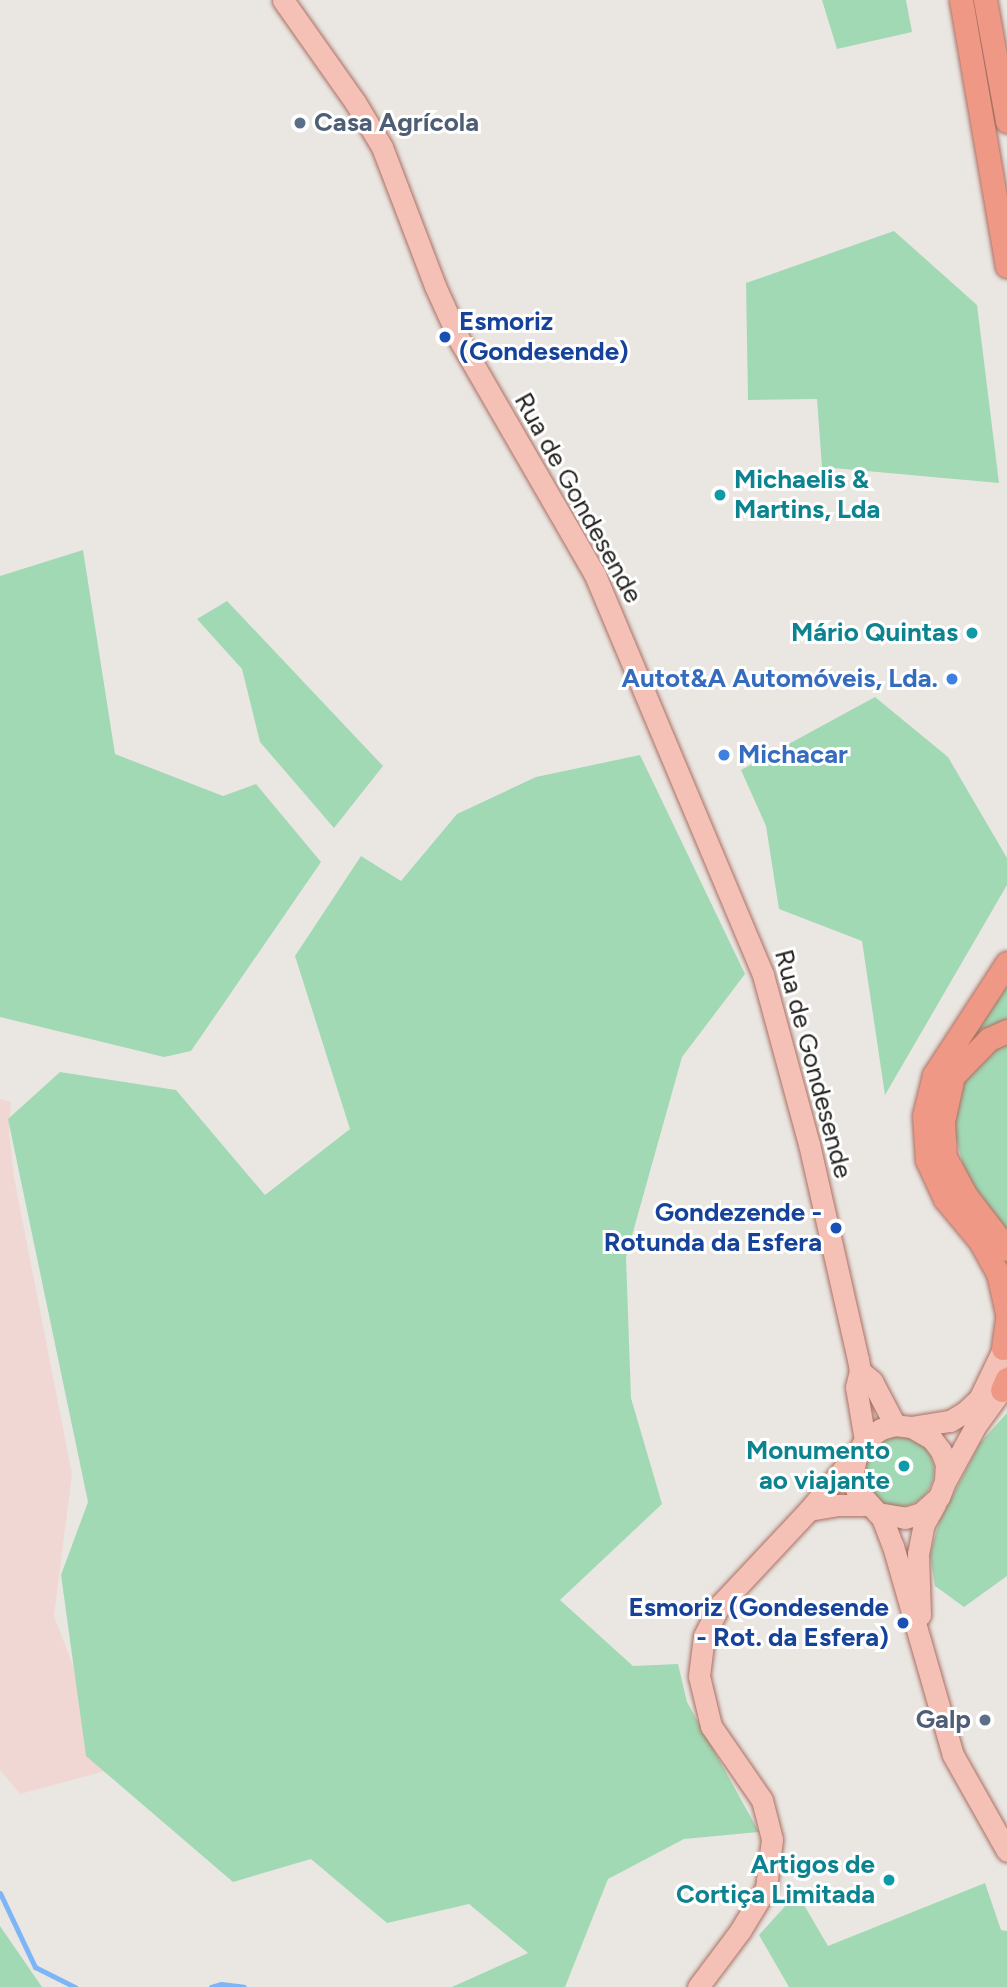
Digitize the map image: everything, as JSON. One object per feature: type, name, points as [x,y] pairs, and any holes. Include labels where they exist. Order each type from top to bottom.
[{"type":"highway","points":[[961,0],[1007,266]]},
{"type":"highway","points":[[985,0],[1007,121]]},
{"type":"highway","points":[[1007,963],[934,1074],[924,1116],[927,1160],[945,1199],[980,1241],[998,1273],[1007,1313]]},
{"type":"highway","points":[[1005,1249],[966,1196],[945,1157],[943,1121],[953,1076],[989,1039],[1007,1031]]},
{"type":"highway","points":[[1005,1345],[1007,1320]]},
{"type":"main road","name":"Rua de Gondesende","points":[[283,0],[355,102],[382,148],[435,286],[460,341],[596,575],[763,975],[809,1144],[860,1371],[856,1387],[861,1446],[853,1472],[856,1489],[873,1509],[893,1546],[953,1755],[1007,1851]]},
{"type":"main road","points":[[698,1987],[740,1931],[766,1888],[772,1839],[762,1800],[711,1726],[699,1676],[705,1636],[720,1605],[809,1510],[861,1446],[881,1429],[950,1421],[965,1412],[979,1399],[1005,1345]]},
{"type":"main road","name":"Rua de Gondesende","points":[[860,1371],[872,1381],[903,1426],[932,1439],[946,1464],[942,1489],[924,1524],[918,1554],[919,1632]]},
{"type":"main road","points":[[809,1510],[836,1505],[873,1509],[905,1518],[921,1513],[942,1489],[976,1424],[1005,1385]]},
{"type":"shaded area","points":[[0,1099],[11,1102],[9,1130],[14,1177],[72,1474],[54,1616],[113,1769],[20,1794],[0,1770]]},
{"type":"green space","points":[[822,0],[906,0],[912,32],[837,49]]},
{"type":"green space","points":[[894,231],[977,305],[999,483],[822,467],[817,399],[748,400],[746,283]]},
{"type":"green space","points":[[83,550],[115,754],[223,796],[256,784],[321,862],[191,1051],[164,1057],[0,1017],[0,576]]},
{"type":"green space","points":[[227,601],[383,766],[334,828],[260,742],[242,669],[197,619]]},
{"type":"green space","points":[[875,697],[948,757],[1007,858],[1007,885],[885,1095],[862,941],[779,909],[766,826],[741,770]]},
{"type":"green space","points":[[640,755],[745,974],[682,1057],[626,1257],[631,1398],[662,1504],[560,1600],[633,1666],[678,1664],[687,1702],[759,1832],[684,1839],[608,1879],[565,1987],[452,1987],[528,1953],[469,1904],[387,1923],[311,1859],[233,1882],[86,1756],[61,1575],[88,1502],[8,1119],[60,1072],[176,1090],[265,1195],[350,1129],[295,956],[361,856],[401,881],[457,814],[536,777]]},
{"type":"green space","points":[[1007,981],[1007,1022],[956,1059]]},
{"type":"green space","points":[[1007,1040],[1007,1231],[965,1174],[953,1124],[956,1095],[969,1074],[982,1058]]},
{"type":"green space","points":[[1007,1413],[1007,1576],[964,1607],[935,1586],[930,1555],[939,1522],[980,1443]]},
{"type":"green space","points":[[905,1435],[924,1445],[932,1457],[932,1485],[924,1497],[912,1505],[891,1507],[872,1497],[864,1485],[862,1464],[872,1445],[884,1437]]},
{"type":"green space","points":[[985,1883],[1001,1930],[1007,1931],[1007,1987],[789,1987],[759,1935],[797,1893],[828,1946]]},
{"type":"green space","points":[[0,1926],[42,1987],[0,1987]]},
{"type":"waterway","points":[[0,1893],[35,1967],[75,1987]]},
{"type":"waterway","points":[[211,1987],[221,1984],[244,1987]]},
{"type":"place","name":"Casa Agrícola","points":[[300,123]]},
{"type":"place","name":"Esmoriz (Gondesende)","points":[[445,337]]},
{"type":"place","name":"Michaelis & Martins, Lda","points":[[720,495]]},
{"type":"place","name":"Mário Quintas","points":[[972,633]]},
{"type":"place","name":"Autot&A Automóveis, Lda.","points":[[952,679]]},
{"type":"place","name":"Michacar","points":[[724,755]]},
{"type":"place","name":"Gondezende - Rotunda da Esfera","points":[[836,1228]]},
{"type":"place","name":"Monumento ao viajante","points":[[904,1466]]},
{"type":"place","name":"Esmoriz (Gondesende - Rot. da Esfera)","points":[[903,1623]]},
{"type":"place","name":"Galp","points":[[985,1720]]},
{"type":"place","name":"Artigos de Cortiça Limitada","points":[[889,1880]]}]
